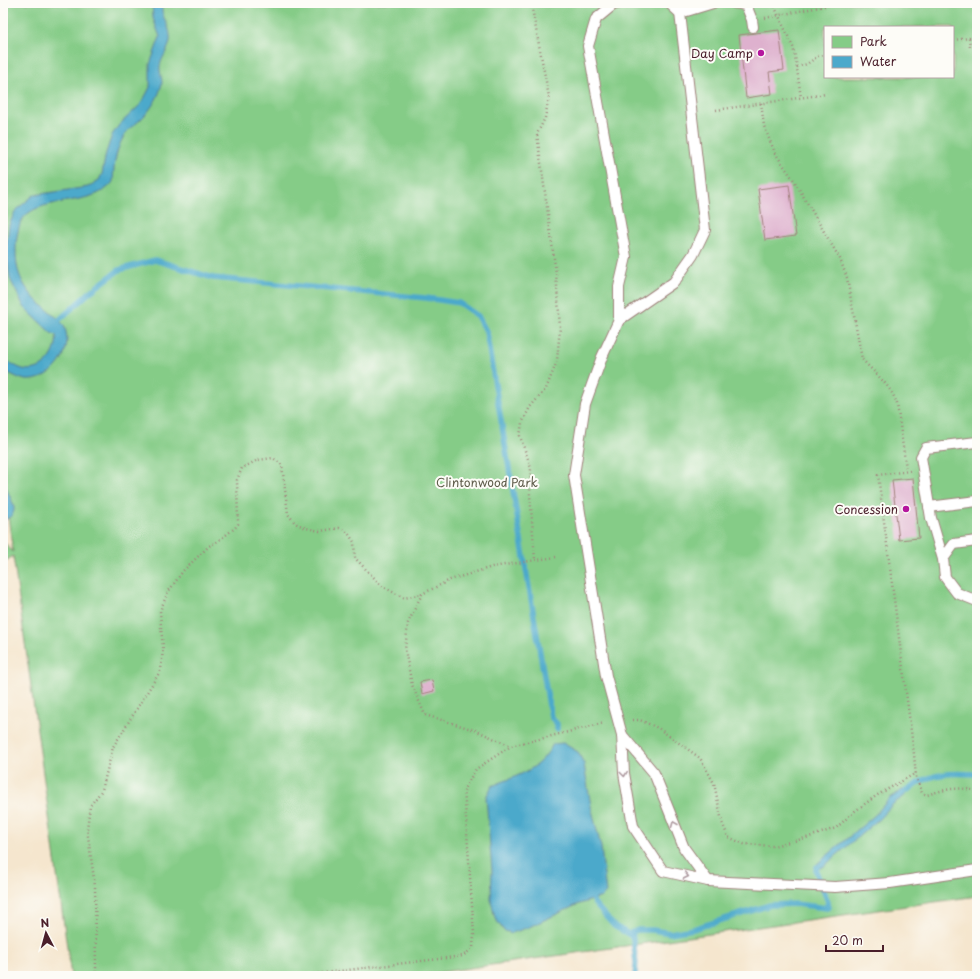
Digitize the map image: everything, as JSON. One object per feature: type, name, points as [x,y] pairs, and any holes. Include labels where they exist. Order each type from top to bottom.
[{"type":"lane","points":[[620,3],[612,5],[596,19],[588,46],[626,257],[619,287],[619,320],[602,357],[585,404],[574,474],[606,676],[622,735],[624,773],[633,826],[663,871],[708,881],[835,887],[890,883],[977,870]]},
{"type":"lane","points":[[619,320],[674,282],[694,254],[705,230],[680,13],[669,3]]},
{"type":"lane","points":[[680,13],[713,3]]},
{"type":"lane","points":[[734,3],[746,5],[753,24]]},
{"type":"lane","points":[[977,442],[926,448],[921,457],[931,518],[943,559],[944,577],[957,593],[977,601]]},
{"type":"lane","points":[[929,507],[977,501]]},
{"type":"lane","points":[[943,559],[954,544],[977,541]]},
{"type":"lane","points":[[622,735],[654,773],[684,848],[708,881]]},
{"type":"path","points":[[531,3],[549,97],[545,118],[538,134],[556,273],[560,327],[557,361],[546,389],[530,408],[522,423],[520,436],[531,468],[530,494],[535,560]]},
{"type":"path","points":[[774,3],[793,47],[801,98]]},
{"type":"path","points":[[753,24],[779,15],[839,3]]},
{"type":"path","points":[[954,40],[969,38],[970,47]]},
{"type":"path","points":[[797,66],[807,64],[818,56],[824,56]]},
{"type":"path","points":[[716,110],[826,94]]},
{"type":"path","points":[[761,103],[764,126],[775,153],[795,182],[840,259],[847,278],[862,359],[869,368],[878,375],[894,395],[897,404],[906,468]]},
{"type":"path","points":[[95,976],[95,886],[87,829],[90,806],[102,790],[113,746],[161,670],[163,648],[160,612],[168,592],[183,571],[209,546],[218,541],[238,524],[237,480],[242,468],[258,460],[273,458],[282,464],[288,514],[295,523],[306,528],[320,531],[339,528],[344,530],[354,542],[355,558],[382,586],[404,598],[422,594]]},
{"type":"path","points":[[912,471],[878,475],[916,777],[922,793],[927,795],[940,791],[962,789],[977,792]]},
{"type":"path","points":[[298,976],[462,956],[473,948],[474,935],[464,789],[476,769],[512,746]]},
{"type":"green space","name":"Clintonwood Park","points":[[3,3],[977,3],[977,896],[414,976],[71,976],[13,556],[3,563],[3,541],[13,552],[3,481]]},
{"type":"water","points":[[152,3],[162,3],[163,16],[170,35],[170,43],[160,66],[162,84],[158,96],[150,109],[128,130],[118,148],[113,182],[104,190],[92,196],[38,208],[28,213],[19,227],[16,241],[16,256],[21,279],[35,299],[62,323],[67,335],[64,354],[53,371],[35,380],[22,379],[3,370],[3,360],[23,369],[30,370],[37,368],[48,361],[52,355],[55,349],[56,335],[51,333],[24,307],[10,279],[6,249],[9,225],[16,210],[34,195],[88,187],[99,180],[102,174],[106,153],[112,135],[119,125],[141,104],[150,87],[150,64],[160,37],[153,18]]},
{"type":"water","points":[[3,477],[14,505],[14,512],[3,521]]},
{"type":"water","points":[[563,743],[578,752],[584,764],[591,806],[601,847],[606,893],[602,897],[579,904],[529,927],[512,933],[504,931],[495,918],[491,901],[492,871],[486,797],[492,786],[527,771],[541,760],[553,744]]},
{"type":"water","points":[[902,790],[906,791],[906,795],[893,804],[879,819],[823,867],[817,867],[817,864],[875,815],[889,799]]},
{"type":"building","name":"Day Camp","points":[[779,30],[784,70],[769,72],[772,94],[746,98],[739,35]]},
{"type":"building","points":[[789,185],[796,236],[765,240],[758,189]]},
{"type":"building","name":"Concession","points":[[913,478],[919,538],[899,540],[892,480]]},
{"type":"building","points":[[432,680],[434,691],[422,694],[420,682]]},
{"type":"waterway","points":[[55,326],[59,320],[90,292],[119,270],[155,260],[213,278],[426,298],[459,303],[478,316],[486,331],[549,706],[551,717],[557,724],[557,729]]},
{"type":"waterway","points":[[906,791],[922,781],[936,776],[956,773],[977,774]]},
{"type":"waterway","points":[[635,976],[636,963],[632,932],[638,930],[653,930],[670,933],[693,929],[770,905],[795,904],[829,907],[827,905],[828,902],[816,871],[817,867]]},
{"type":"waterway","points":[[590,893],[594,903],[614,926],[632,936]]},
{"type":"place","name":"Day Camp","points":[[761,53]]},
{"type":"place","name":"Concession","points":[[906,509]]}]
